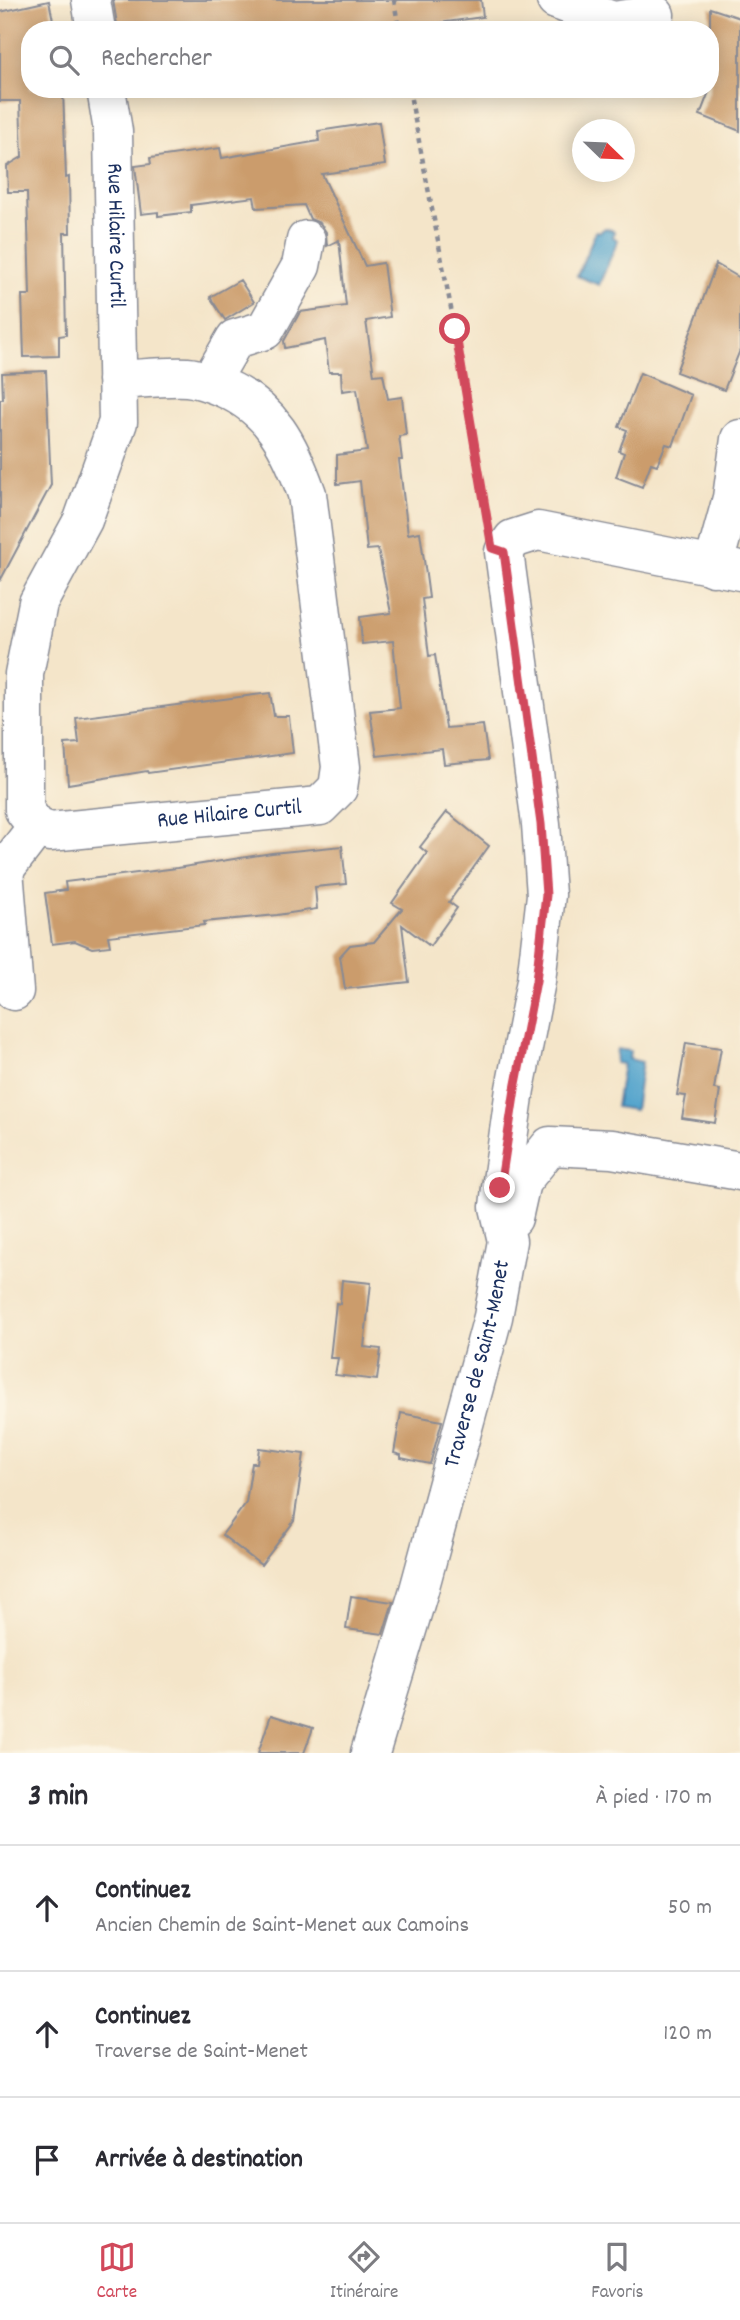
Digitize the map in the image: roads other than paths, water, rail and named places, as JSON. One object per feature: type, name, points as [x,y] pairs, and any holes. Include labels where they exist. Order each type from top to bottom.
[{"type":"street","points":[[91,0],[94,21]]},
{"type":"street","points":[[556,0],[613,21],[655,15]]},
{"type":"street","name":"Rue Hilaire Curtil","points":[[108,98],[113,131],[117,380],[118,422],[83,520],[38,603],[24,674],[24,810],[37,827],[50,832],[320,806],[338,788],[341,766],[306,494],[294,458],[269,419],[243,396],[210,382],[189,377],[117,380]]},
{"type":"street","points":[[210,382],[235,339],[265,330],[301,266],[306,240]]},
{"type":"street","points":[[726,569],[740,439]]},
{"type":"street","name":"Traverse de Saint-Menet","points":[[370,1753],[493,1317],[507,1241],[499,1207],[500,1188],[515,1089],[536,981],[546,895],[541,824],[504,552],[513,539],[538,531],[726,569]]},
{"type":"street","points":[[13,991],[4,870],[37,827]]},
{"type":"street","points":[[507,1241],[521,1182],[550,1146],[612,1149],[740,1171]]},
{"type":"water","points":[[605,228],[614,231],[613,237],[618,240],[599,285],[577,276],[596,231],[600,232]]},
{"type":"water","points":[[617,1049],[630,1051],[629,1059],[642,1062],[635,1110],[616,1107],[623,1064],[615,1063]]}]
